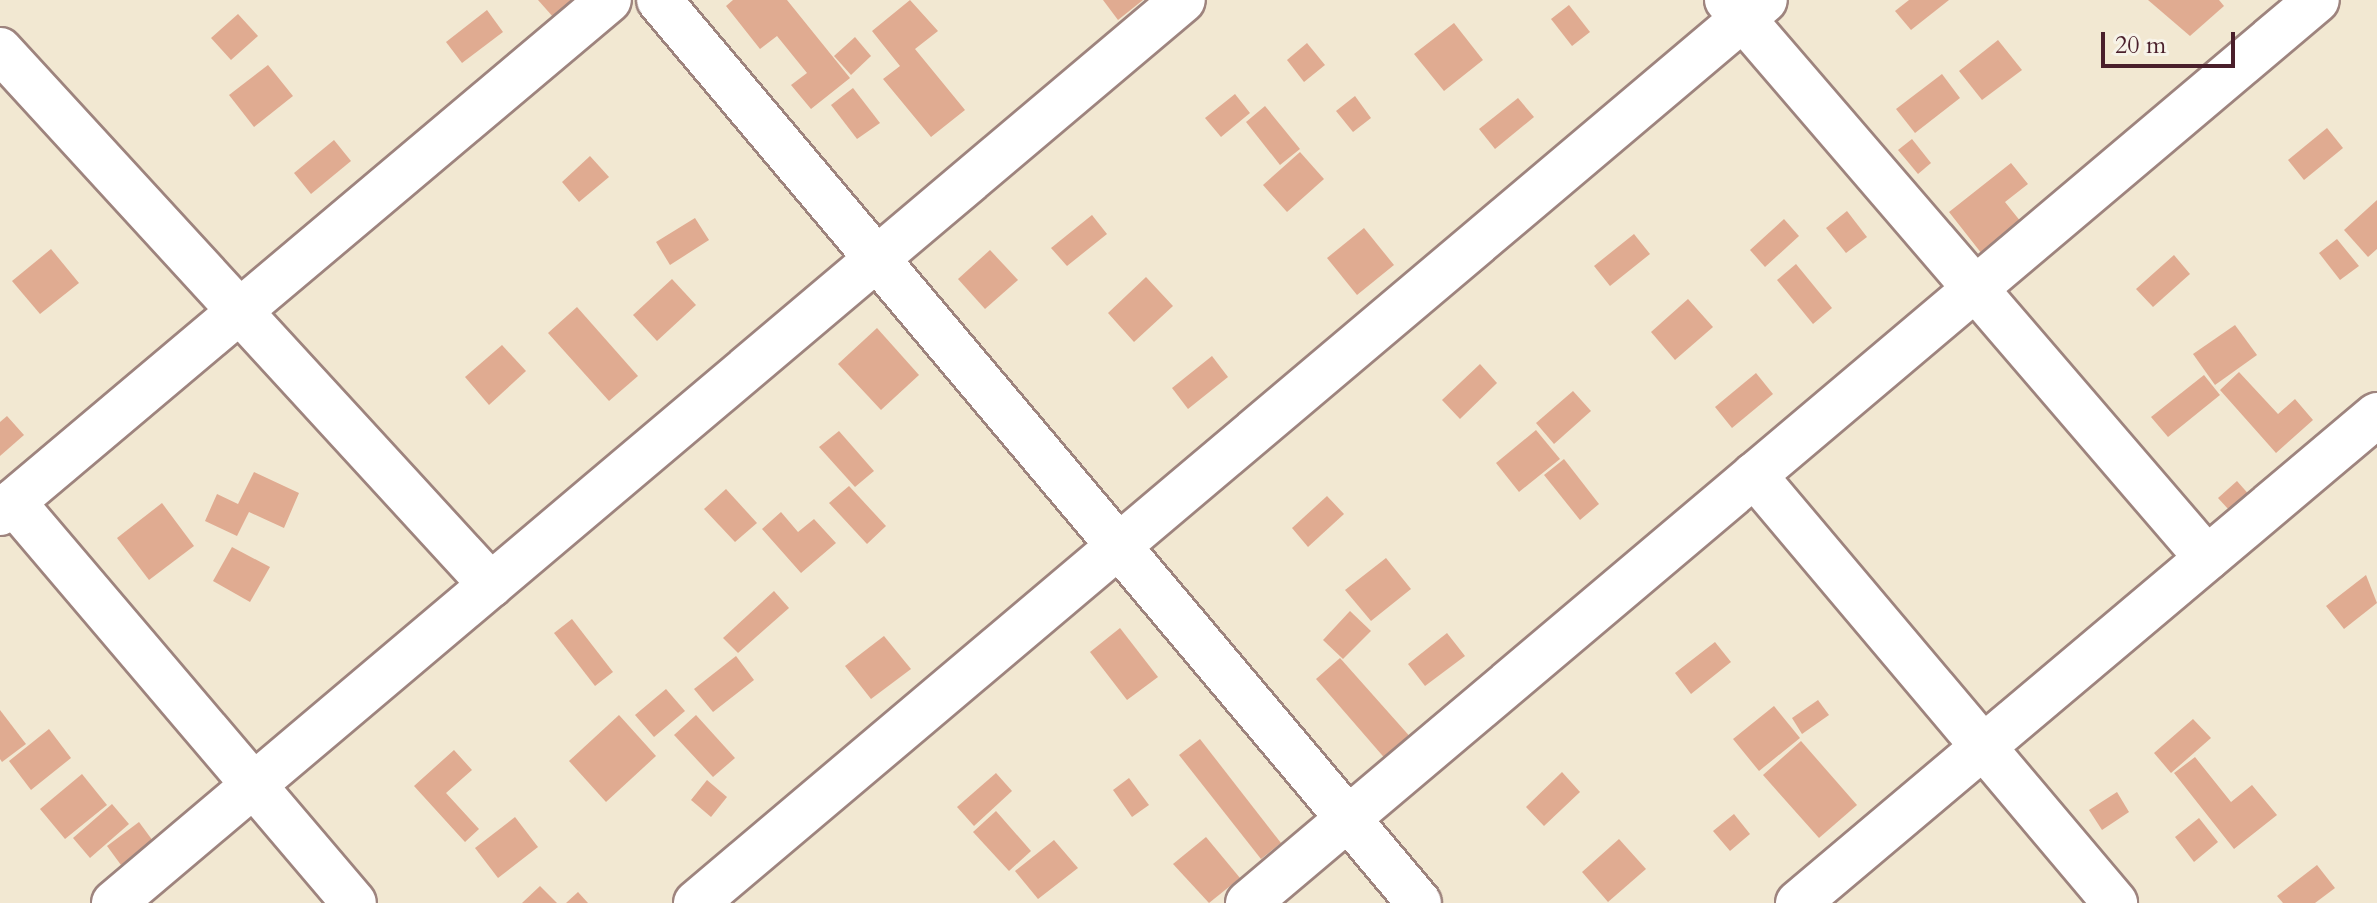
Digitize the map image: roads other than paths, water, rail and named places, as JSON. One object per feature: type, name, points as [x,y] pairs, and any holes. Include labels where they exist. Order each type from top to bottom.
[{"type":"street","points":[[354,903],[254,785],[6,508],[609,0]]},
{"type":"street","points":[[659,0],[1346,820],[1419,903]]},
{"type":"street","points":[[114,903],[1183,0]]},
{"type":"street","points":[[1248,903],[2317,0]]},
{"type":"street","points":[[696,903],[1117,547],[1745,6],[2207,558]]},
{"type":"street","points":[[0,50],[491,585]]},
{"type":"street","points":[[1798,903],[2377,415]]},
{"type":"street","points":[[1754,475],[1985,745],[2115,903]]}]
